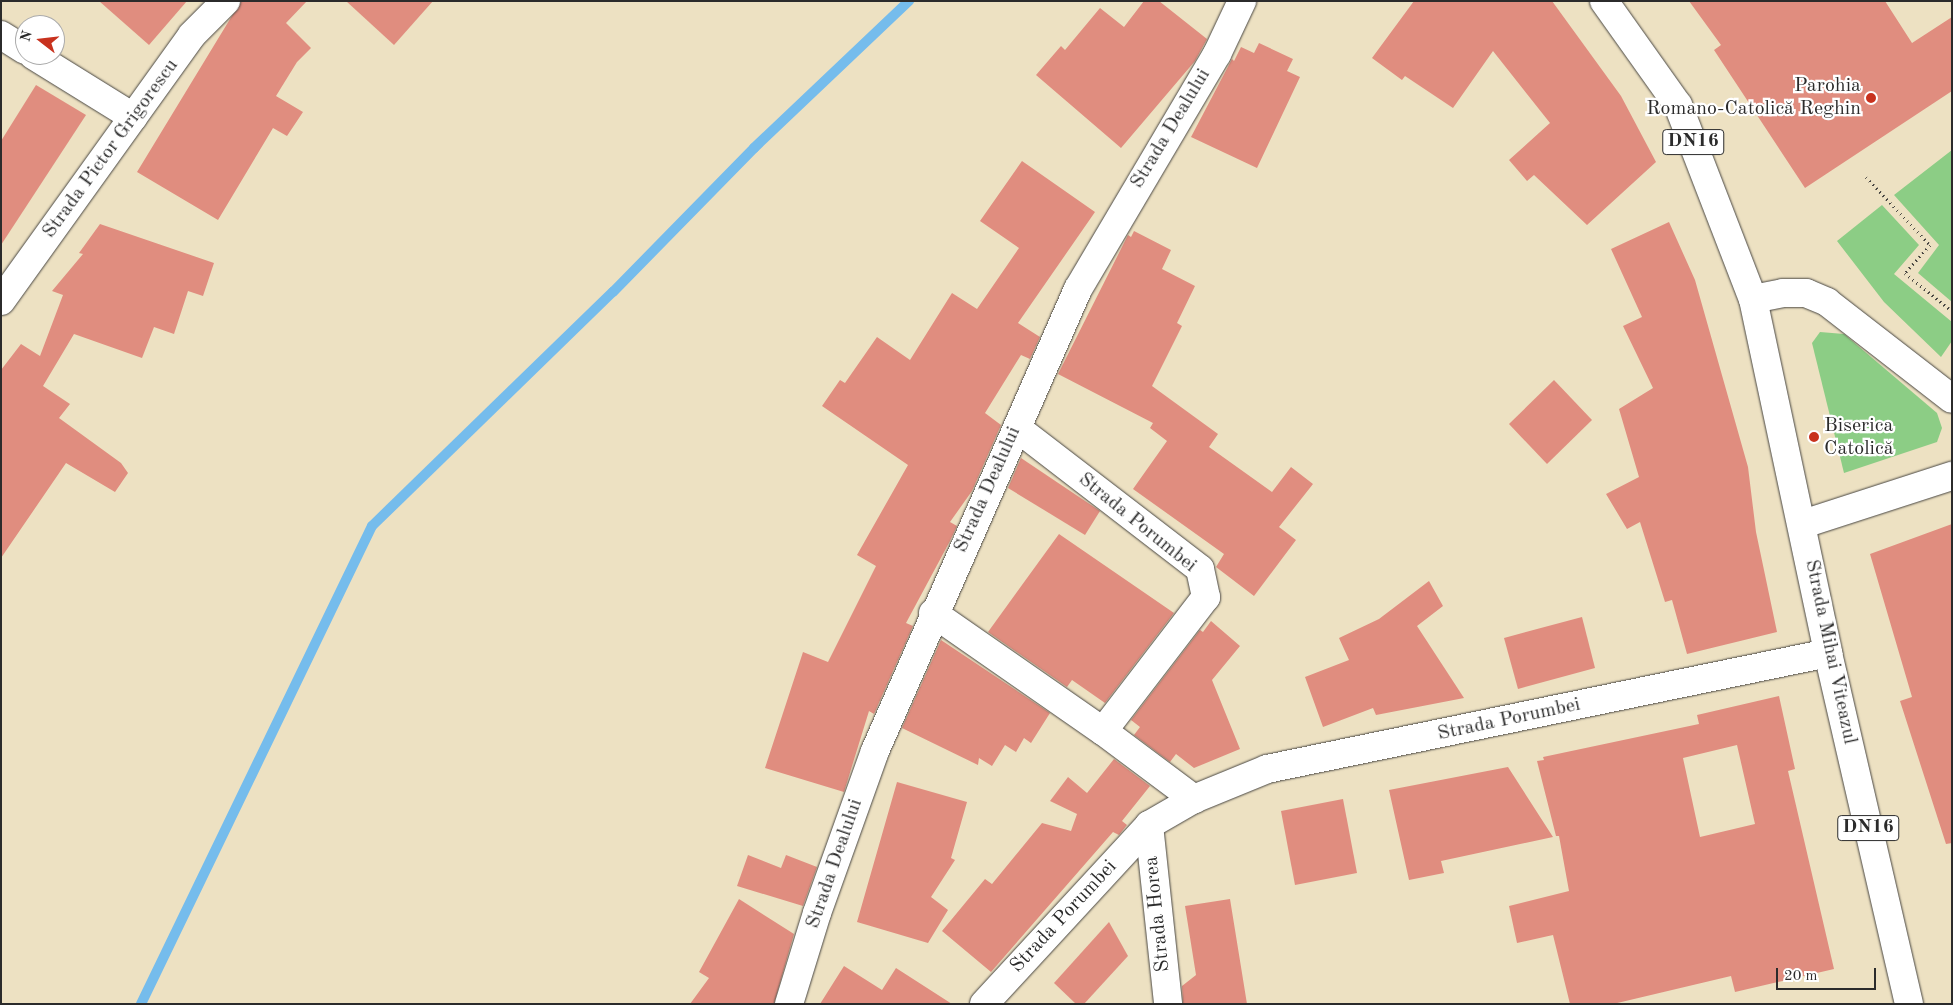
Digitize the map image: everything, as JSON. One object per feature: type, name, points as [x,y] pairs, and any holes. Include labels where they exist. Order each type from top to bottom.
[{"type":"main road","name":"Strada Pictor Grigorescu","points":[[1,301],[192,35],[226,1]]},
{"type":"main road","name":"Strada Dealului","points":[[788,1004],[817,913],[875,751],[933,613],[1078,288],[1217,54],[1242,1]]},
{"type":"main road","name":"Strada Mihai Viteazul","points":[[1604,1],[1678,104],[1753,299],[1803,524],[1828,653],[1909,1004]]},
{"type":"main road","points":[[1,35],[15,44]]},
{"type":"main road","points":[[49,65],[133,117]]},
{"type":"main road","points":[[1753,299],[1783,292],[1806,293],[1827,302],[1952,399]]},
{"type":"main road","name":"Strada Porumbei","points":[[1017,428],[1200,569],[1206,597],[1103,731]]},
{"type":"main road","points":[[1803,524],[1952,476]]},
{"type":"main road","points":[[933,613],[1103,731],[1194,799]]},
{"type":"main road","name":"Strada Porumbei","points":[[984,1004],[1149,825],[1194,799],[1267,769],[1828,653]]},
{"type":"main road","name":"Strada Horea","points":[[1149,825],[1168,1004]]},
{"type":"path","points":[[1866,177],[1930,245],[1905,273],[1952,312]]},
{"type":"green space","points":[[1952,150],[1952,302],[1918,273],[1939,245],[1894,195]]},
{"type":"green space","points":[[1882,205],[1919,245],[1894,274],[1952,322],[1952,341],[1941,357],[1884,302],[1837,241]]},
{"type":"green space","points":[[1820,332],[1844,334],[1937,413],[1942,428],[1937,442],[1844,473],[1812,343]]},
{"type":"building","points":[[99,1],[187,1],[149,45]]},
{"type":"building","points":[[241,1],[307,1],[286,23],[311,48],[297,62],[276,96],[303,112],[287,136],[273,128],[218,220],[137,172]]},
{"type":"building","points":[[346,1],[433,1],[394,45]]},
{"type":"building","points":[[1144,1],[1159,1],[1207,39],[1195,61],[1121,148],[1036,75],[1061,46],[1065,50],[1100,8],[1124,27]]},
{"type":"building","points":[[1414,1],[1552,1],[1621,96],[1656,162],[1587,225],[1534,175],[1527,181],[1509,160],[1550,123],[1493,51],[1453,108],[1405,76],[1402,80],[1372,58]]},
{"type":"building","points":[[1689,1],[1885,1],[1912,43],[1952,17],[1952,91],[1805,188],[1714,50],[1721,45]]},
{"type":"building","points":[[1259,43],[1293,59],[1287,71],[1300,77],[1257,168],[1191,137],[1232,59],[1234,61],[1241,47],[1254,53]]},
{"type":"building","points":[[36,85],[86,115],[1,245],[1,141]]},
{"type":"building","points":[[1022,161],[1095,212],[1018,323],[1040,337],[1030,359],[1021,355],[985,413],[1001,425],[972,491],[950,522],[957,526],[950,541],[906,623],[913,626],[874,714],[869,711],[844,792],[765,768],[803,652],[828,662],[876,566],[857,555],[908,465],[822,406],[840,380],[845,383],[877,337],[910,360],[952,293],[977,309],[1019,248],[980,221]]},
{"type":"building","points":[[1669,222],[1695,280],[1748,467],[1756,532],[1777,632],[1687,654],[1672,600],[1665,602],[1640,522],[1627,529],[1606,494],[1639,477],[1619,409],[1653,388],[1623,326],[1642,317],[1611,249]]},
{"type":"building","points":[[100,224],[214,263],[203,296],[188,291],[174,334],[154,327],[142,358],[74,334],[43,386],[70,404],[59,418],[121,463],[128,473],[115,492],[66,463],[1,558],[1,370],[21,344],[40,356],[63,295],[52,291],[83,254],[79,253]]},
{"type":"building","points":[[1134,231],[1171,250],[1162,269],[1195,286],[1177,323],[1182,326],[1152,386],[1218,434],[1209,447],[1272,492],[1291,467],[1313,484],[1279,527],[1296,540],[1254,596],[1216,567],[1224,554],[1133,489],[1167,441],[1150,428],[1153,423],[1058,374],[1128,235],[1131,237]]},
{"type":"building","points":[[1554,380],[1592,420],[1547,464],[1509,424]]},
{"type":"building","points":[[1021,458],[1100,511],[1085,535],[1008,488]]},
{"type":"building","points":[[1952,524],[1952,843],[1946,844],[1900,701],[1912,697],[1870,554]]},
{"type":"building","points":[[1059,534],[1174,613],[1105,703],[1072,680],[1067,687],[988,632]]},
{"type":"building","points":[[1429,581],[1443,606],[1417,626],[1464,698],[1376,715],[1373,708],[1323,727],[1305,677],[1349,660],[1339,638],[1379,619]]},
{"type":"building","points":[[1582,617],[1595,668],[1518,689],[1504,638]]},
{"type":"building","points":[[1211,621],[1240,646],[1212,680],[1240,749],[1194,768],[1176,754],[1170,762],[1134,735],[1140,727],[1131,720],[1200,630],[1203,632]]},
{"type":"building","points":[[941,640],[1050,713],[1031,743],[1024,738],[1016,752],[1005,745],[992,766],[979,758],[978,765],[902,728]]},
{"type":"building","points":[[1779,696],[1795,769],[1788,771],[1834,969],[1735,992],[1731,976],[1613,1004],[1570,1004],[1553,935],[1517,943],[1509,906],[1569,891],[1559,836],[1556,836],[1537,761],[1544,760],[1543,757],[1699,724],[1697,715]],"holes":[[[1737,745],[1755,824],[1700,837],[1683,758]]]},
{"type":"building","points":[[1114,759],[1150,786],[1122,821],[1127,825],[1119,835],[1113,832],[991,972],[942,931],[985,879],[992,884],[1042,823],[1071,831],[1077,814],[1050,801],[1068,777],[1087,793]]},
{"type":"building","points":[[1508,767],[1553,837],[1441,861],[1444,873],[1409,880],[1389,790]]},
{"type":"building","points":[[897,782],[967,802],[951,858],[955,860],[931,897],[948,910],[928,943],[857,922]]},
{"type":"building","points":[[1343,799],[1357,873],[1295,885],[1281,811]]},
{"type":"building","points":[[748,855],[781,868],[786,855],[817,867],[803,906],[737,886]]},
{"type":"building","points":[[739,899],[794,934],[774,1004],[690,1004],[709,978],[699,972]]},
{"type":"building","points":[[1230,899],[1247,1004],[1183,1004],[1182,986],[1196,975],[1185,906]]},
{"type":"building","points":[[1109,922],[1128,956],[1084,1004],[1076,1004],[1054,983]]},
{"type":"building","points":[[844,966],[882,990],[896,968],[952,1004],[820,1004]]},
{"type":"waterway","points":[[141,1004],[372,526],[613,292],[754,148],[909,1]]},
{"type":"place","name":"Parohia Romano-Catolică Reghin","points":[[1871,98]]},
{"type":"place","name":"Biserica Catolică","points":[[1814,437]]}]
